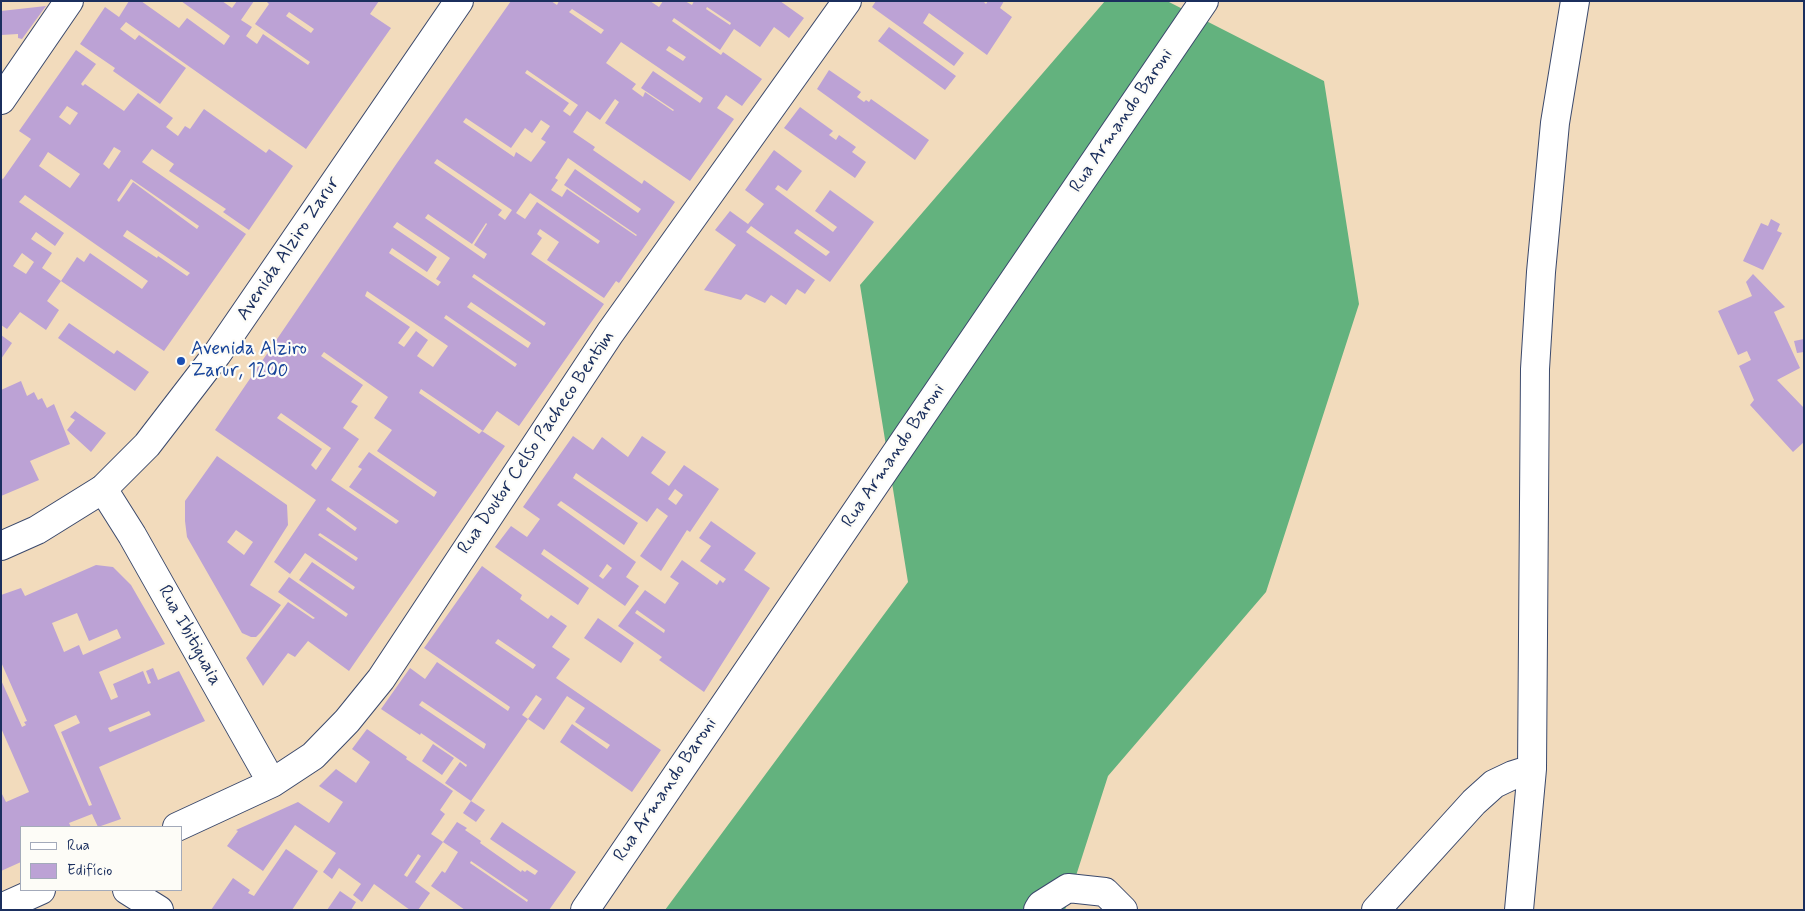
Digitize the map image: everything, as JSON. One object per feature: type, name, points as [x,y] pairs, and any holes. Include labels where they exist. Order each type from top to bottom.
[{"type":"street","points":[[1,100],[69,1]]},
{"type":"street","name":"Avenida Alziro Zarur","points":[[1,546],[37,530],[103,489],[148,445],[217,354],[459,1]]},
{"type":"street","name":"Rua Doutor Celso Pacheco Bentim","points":[[179,826],[272,783],[313,756],[347,722],[381,679],[610,333],[847,1]]},
{"type":"street","name":"Rua Armando Baroni","points":[[585,910],[1204,1]]},
{"type":"street","points":[[1518,910],[1532,769],[1536,360],[1541,272],[1555,123],[1575,1]]},
{"type":"street","name":"Rua Ibitiguaia","points":[[103,489],[132,535],[272,783]]},
{"type":"street","points":[[1376,910],[1474,802],[1494,784],[1532,769]]},
{"type":"street","points":[[1038,910],[1042,905],[1068,888],[1106,892],[1123,910]]},
{"type":"street","points":[[1,908],[39,891]]},
{"type":"street","points":[[129,891],[159,910]]},
{"type":"green space","points":[[1105,1],[1167,1],[1324,81],[1359,304],[1266,592],[1108,776],[1065,910],[665,910],[908,582],[860,285]]},
{"type":"building","points":[[129,1],[141,1],[179,28],[187,18],[224,45],[230,36],[181,1],[222,1],[232,8],[237,1],[254,1],[241,20],[252,27],[246,36],[257,44],[263,34],[308,65],[310,62],[255,24],[269,4],[266,1],[379,1],[370,14],[391,28],[306,149],[126,22],[120,29],[135,40],[139,35],[186,68],[160,104],[113,71],[115,68],[80,44],[105,7],[119,17]],"holes":[[[289,12],[314,29],[311,33],[286,16]]]},
{"type":"building","points":[[511,1],[551,1],[557,5],[559,1],[650,1],[659,7],[663,1],[685,1],[692,5],[694,1],[780,1],[804,18],[789,38],[774,27],[760,47],[734,29],[720,50],[674,18],[672,21],[721,55],[723,52],[762,79],[742,106],[726,95],[717,108],[734,119],[690,181],[605,123],[619,102],[615,99],[600,120],[587,111],[573,132],[595,147],[593,150],[642,184],[644,180],[675,202],[619,283],[616,281],[604,298],[547,260],[559,242],[540,229],[537,234],[542,238],[531,254],[604,304],[519,426],[497,411],[483,431],[421,389],[419,393],[479,434],[482,431],[505,446],[349,671],[308,641],[295,657],[288,653],[263,686],[246,658],[288,602],[313,619],[315,618],[278,592],[289,577],[346,617],[348,614],[299,580],[312,562],[353,590],[355,587],[305,553],[290,574],[274,562],[316,500],[215,430],[397,163]],"holes":[[[707,7],[731,23],[730,25],[706,9]],[[572,9],[604,30],[601,34],[569,12]],[[621,42],[703,98],[700,103],[653,71],[641,88],[674,110],[645,92],[643,97],[632,89],[636,84],[606,63]],[[669,46],[686,57],[683,61],[666,50]],[[527,70],[578,105],[570,116],[563,111],[569,103],[525,73]],[[466,118],[511,148],[525,128],[532,133],[541,120],[550,126],[541,139],[546,142],[531,162],[516,152],[514,157],[463,122]],[[568,158],[641,209],[638,213],[575,169],[564,185],[637,235],[567,189],[562,197],[551,190],[558,180],[555,178]],[[437,159],[512,210],[505,220],[498,215],[502,210],[434,163]],[[530,193],[600,241],[598,244],[537,202],[525,219],[516,213]],[[428,214],[472,244],[486,223],[474,245],[487,254],[484,259],[425,218]],[[397,222],[450,258],[436,279],[441,282],[438,286],[389,253],[392,248],[427,272],[437,257],[393,227]],[[474,274],[546,323],[544,326],[472,277]],[[367,291],[448,346],[433,367],[417,356],[428,340],[416,331],[404,347],[398,343],[410,327],[365,296]],[[471,302],[531,343],[528,348],[467,307]],[[446,315],[517,364],[515,367],[444,318]],[[324,352],[388,397],[374,418],[392,430],[377,451],[437,492],[434,497],[369,452],[358,467],[362,469],[349,487],[399,521],[396,524],[331,480],[359,439],[343,428],[358,406],[351,402],[363,385],[321,356]],[[281,413],[331,448],[316,470],[311,465],[322,449],[277,418]],[[328,507],[357,528],[355,531],[326,510]],[[320,533],[358,558],[356,561],[318,535]]]},
{"type":"building","points":[[876,1],[983,1],[986,4],[988,1],[1004,1],[1000,8],[1012,17],[987,55],[929,13],[923,23],[964,53],[954,66],[872,7]]},
{"type":"building","points":[[46,6],[22,39],[18,38],[18,34],[1,35],[1,11]]},
{"type":"building","points":[[889,27],[956,76],[945,90],[878,41]]},
{"type":"building","points":[[76,50],[96,64],[81,84],[83,86],[85,84],[124,111],[138,93],[173,118],[166,127],[178,136],[185,126],[190,129],[204,109],[266,153],[269,149],[293,166],[249,230],[223,212],[226,209],[169,171],[174,164],[152,149],[142,162],[246,234],[164,351],[61,281],[47,301],[59,310],[46,330],[20,312],[7,329],[1,325],[1,178],[3,179],[31,139],[19,131]],"holes":[[[67,106],[78,113],[70,125],[59,117]],[[114,147],[121,151],[109,169],[103,164]],[[48,152],[80,174],[70,188],[39,166]],[[131,179],[199,226],[197,229],[133,182],[119,202],[117,200]],[[25,195],[148,281],[142,289],[90,253],[84,262],[77,257],[61,281],[42,268],[52,253],[31,239],[36,232],[55,246],[64,233],[19,202]],[[127,230],[190,273],[187,276],[158,256],[157,258],[123,236]],[[22,253],[34,262],[26,274],[13,266]]]},
{"type":"building","points":[[829,70],[861,92],[857,97],[864,102],[866,100],[869,102],[871,99],[929,140],[915,160],[817,89]]},
{"type":"building","points":[[800,107],[833,131],[829,135],[836,140],[839,135],[856,147],[852,152],[866,162],[855,178],[784,128]]},
{"type":"building","points":[[774,150],[802,171],[787,191],[778,185],[775,189],[833,232],[837,227],[815,211],[830,190],[874,222],[830,282],[751,226],[746,232],[815,280],[805,294],[797,289],[786,305],[771,295],[765,303],[746,294],[741,300],[704,290],[736,245],[715,230],[730,211],[748,224],[764,204],[745,190]],"holes":[[[797,229],[830,252],[826,256],[794,233]]]},
{"type":"building","points":[[1771,219],[1780,224],[1777,231],[1782,233],[1763,270],[1743,261],[1761,223],[1768,226]]},
{"type":"building","points":[[1753,274],[1785,307],[1774,312],[1800,368],[1777,380],[1804,408],[1804,442],[1793,452],[1750,405],[1754,400],[1739,366],[1751,360],[1747,351],[1738,355],[1718,311],[1752,296],[1746,282]]},
{"type":"building","points":[[69,323],[114,354],[117,350],[149,372],[135,391],[58,338]]},
{"type":"building","points":[[1,335],[12,343],[1,359]]},
{"type":"building","points":[[1804,339],[1804,352],[1797,353],[1794,341]]},
{"type":"building","points":[[21,381],[27,396],[34,392],[38,400],[42,398],[47,408],[54,404],[70,444],[30,461],[39,480],[1,496],[1,390]]},
{"type":"building","points":[[75,411],[106,433],[91,452],[67,430],[75,420],[70,417]]},
{"type":"building","points":[[573,436],[593,450],[602,437],[628,457],[642,436],[666,452],[651,473],[669,486],[684,465],[719,489],[690,532],[687,530],[661,571],[640,556],[668,516],[657,508],[647,522],[576,473],[573,478],[638,523],[624,545],[561,501],[557,505],[636,562],[626,577],[639,586],[625,606],[544,549],[541,554],[589,588],[578,605],[495,547],[511,526],[527,537],[540,519],[523,507]],"holes":[[[675,489],[683,495],[676,505],[668,499]],[[607,564],[612,568],[603,579],[599,576]]]},
{"type":"building","points":[[217,456],[287,505],[288,525],[250,585],[281,605],[256,637],[242,633],[187,537],[185,501]],"holes":[[[236,530],[253,542],[244,555],[227,542]]]},
{"type":"building","points":[[711,521],[756,553],[744,570],[770,588],[704,692],[659,660],[662,657],[618,626],[645,590],[665,604],[679,583],[670,577],[682,560],[717,585],[720,580],[723,583],[726,579],[700,561],[711,546],[699,538]],"holes":[[[637,610],[665,630],[664,633],[635,613]]]},
{"type":"building","points":[[96,565],[113,567],[131,585],[165,644],[99,672],[111,700],[118,697],[113,684],[143,671],[148,684],[151,683],[146,671],[153,668],[158,680],[179,671],[205,721],[99,767],[121,819],[98,826],[92,814],[69,823],[70,826],[20,826],[20,862],[1,871],[1,792],[6,802],[29,792],[1,728],[1,680],[22,727],[26,725],[24,722],[27,721],[1,662],[1,595],[21,588],[25,596]],"holes":[[[77,613],[89,641],[117,629],[121,638],[83,655],[79,645],[64,652],[52,623]],[[149,711],[151,715],[110,732],[108,728]],[[76,715],[80,723],[61,732],[92,805],[89,806],[54,725]]]},
{"type":"building","points":[[482,566],[522,595],[520,599],[548,619],[551,615],[567,626],[552,647],[570,659],[556,678],[661,750],[632,792],[560,742],[572,724],[607,749],[610,745],[575,722],[585,708],[567,696],[544,730],[528,719],[471,801],[445,783],[460,762],[466,767],[467,765],[421,733],[420,735],[381,709],[410,668],[425,679],[437,662],[508,711],[510,707],[424,648]],"holes":[[[498,639],[536,665],[533,669],[495,643]],[[536,695],[542,699],[528,719],[522,715]],[[422,701],[486,744],[484,749],[419,705]]]},
{"type":"building","points":[[598,618],[634,643],[621,663],[584,638]]},
{"type":"building","points":[[367,729],[407,757],[406,759],[453,791],[440,810],[445,814],[431,834],[443,842],[415,882],[430,893],[418,910],[410,910],[374,884],[362,902],[353,895],[361,884],[339,868],[332,879],[323,872],[336,853],[295,825],[263,871],[227,846],[238,831],[236,830],[298,802],[329,823],[343,802],[319,786],[336,769],[356,783],[370,762],[352,749]],"holes":[[[418,854],[421,856],[407,877],[404,875]]]},
{"type":"building","points":[[433,744],[454,758],[442,775],[422,761]]},
{"type":"building","points":[[471,801],[485,810],[476,822],[463,813]]},
{"type":"building","points":[[457,822],[467,828],[465,830],[481,841],[480,843],[521,872],[522,870],[525,872],[527,870],[535,875],[538,871],[490,839],[502,822],[576,872],[549,910],[465,910],[431,886],[442,871],[445,873],[458,852],[443,842]],"holes":[[[471,861],[528,900],[527,902],[470,863]]]},
{"type":"building","points":[[286,849],[318,871],[292,910],[211,910],[233,878],[250,890],[248,893],[254,896]]},
{"type":"building","points":[[340,891],[356,902],[351,910],[327,910]]},
{"type":"place","name":"Avenida Alziro Zarur, 1200","points":[[181,361]]}]
